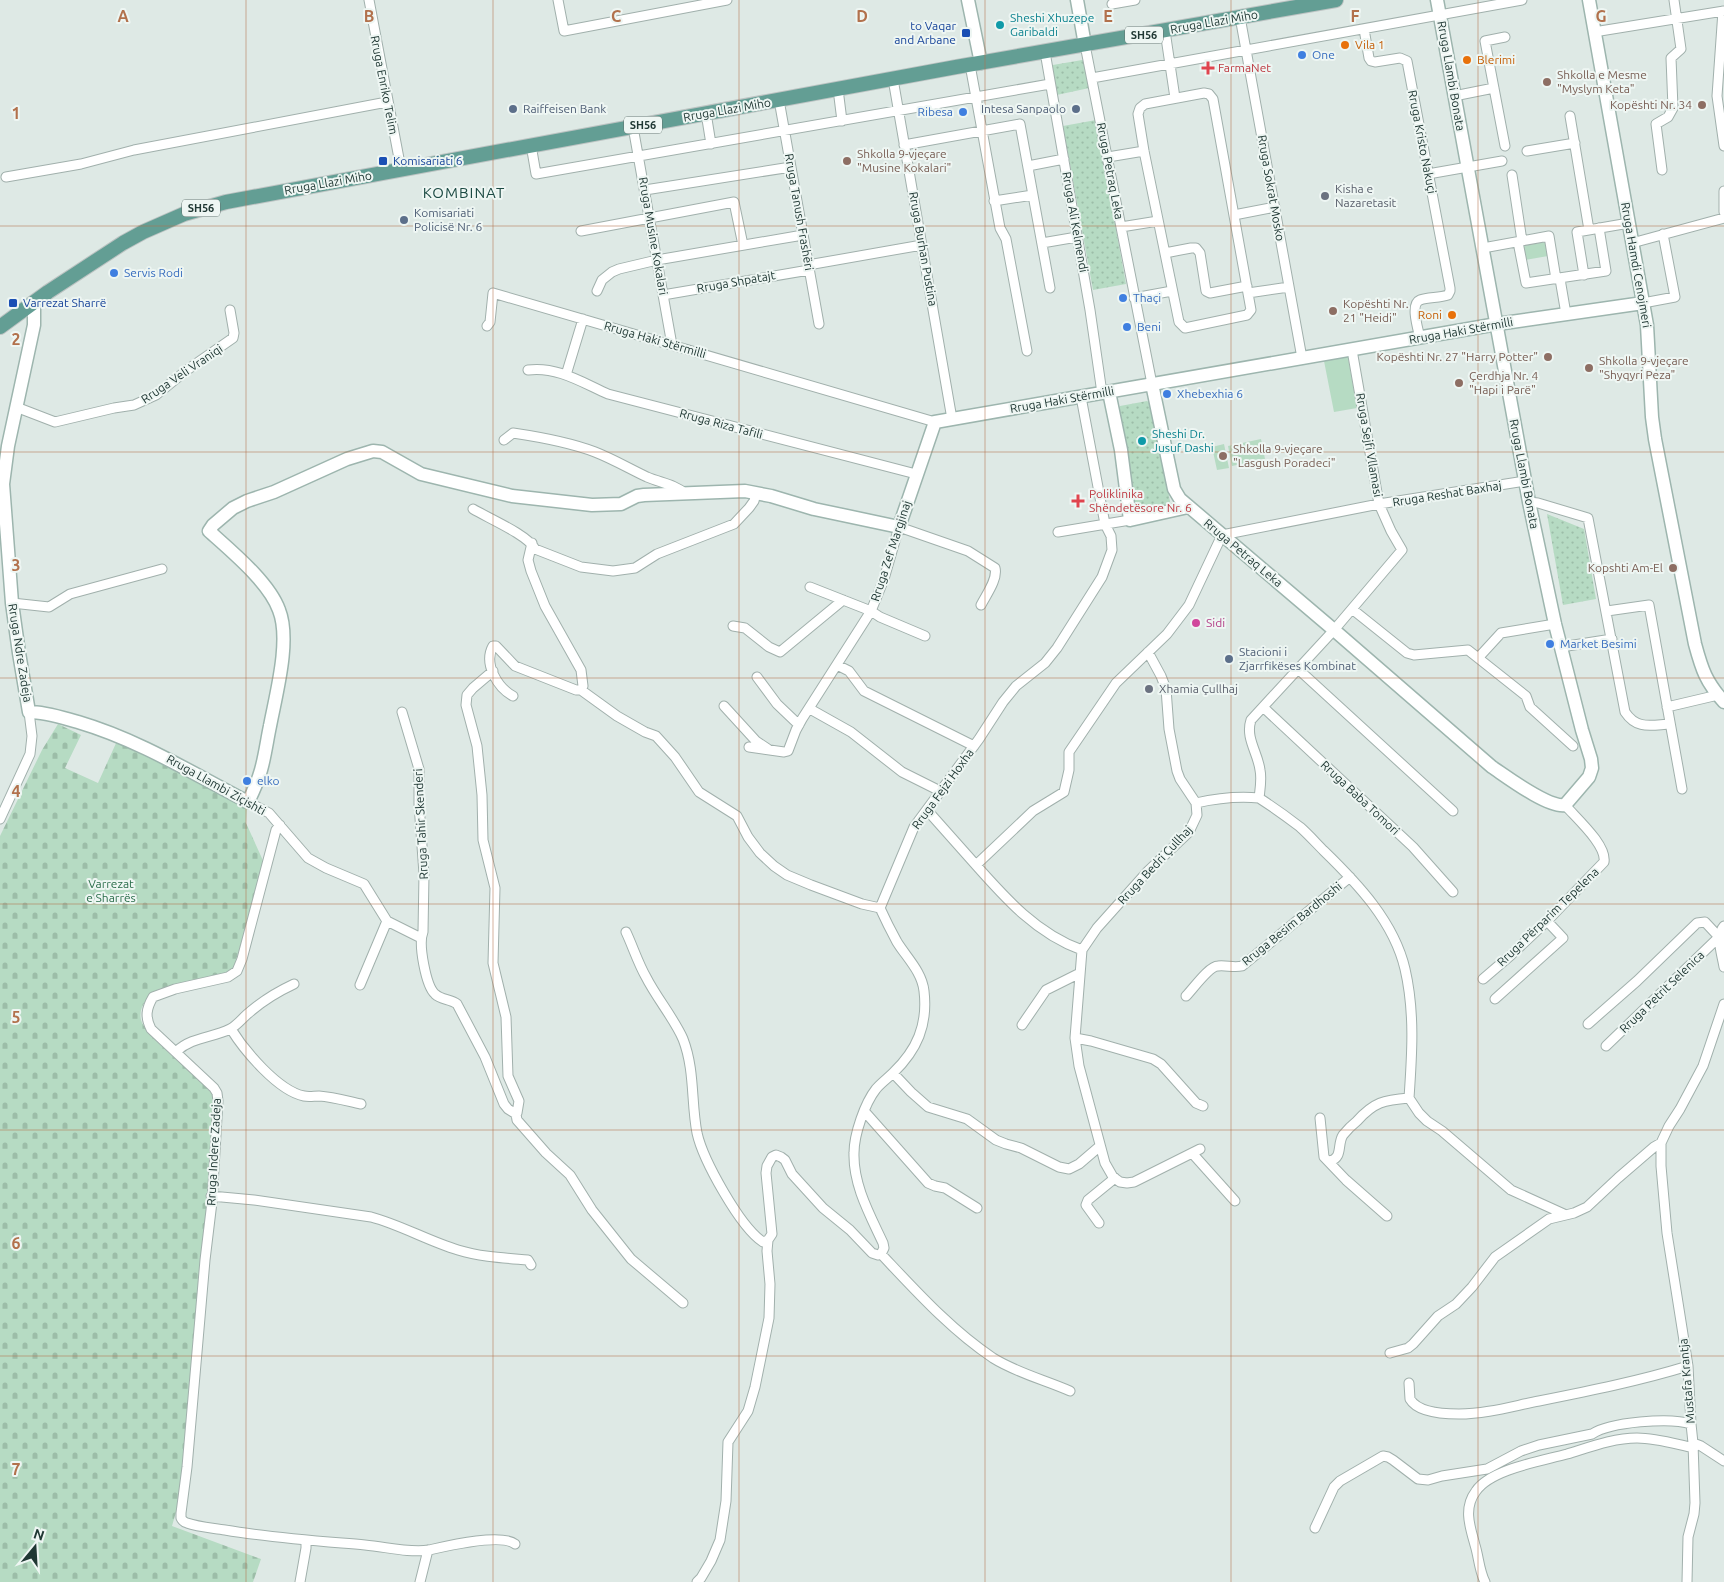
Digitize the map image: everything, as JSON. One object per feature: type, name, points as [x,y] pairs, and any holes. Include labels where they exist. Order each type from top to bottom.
[{"type":"main road","name":"Rruga Llazi Miho","points":[[0,327],[123,243],[184,214],[226,202],[633,126],[1165,31],[1240,17],[1293,4],[1336,0]]},
{"type":"street","name":"Rruga Enriko Telim","points":[[369,0],[401,169]]},
{"type":"street","points":[[558,0],[564,31],[727,0]]},
{"type":"street","points":[[968,0],[982,130],[994,200],[1000,228],[1006,238],[1027,351]]},
{"type":"street","points":[[1076,0],[1085,45]]},
{"type":"street","points":[[1112,4],[1135,0]]},
{"type":"street","name":"Rruga Llambi Bonata","points":[[1437,0],[1529,502],[1555,624],[1592,768],[1589,777],[1565,805]]},
{"type":"street","points":[[1092,78],[1522,0]]},
{"type":"street","name":"Rruga Hamdi Cenojmeri","points":[[1589,0],[1647,324],[1655,439],[1695,644],[1710,686],[1721,698]]},
{"type":"street","points":[[1662,170],[1656,124],[1668,117],[1673,108],[1671,58],[1681,49],[1674,0]]},
{"type":"street","points":[[1594,32],[1724,11],[1716,91],[1724,146]]},
{"type":"street","name":"Rruga Sokrat Mosko","points":[[1240,17],[1302,358]]},
{"type":"street","name":"Rruga Kristo Nakuçi","points":[[1364,29],[1371,61],[1400,58],[1407,61],[1450,288],[1449,293],[1444,296],[1421,300],[1416,303],[1414,308],[1420,338]]},
{"type":"street","points":[[1165,31],[1175,98]]},
{"type":"street","points":[[1505,37],[1485,41],[1505,146]]},
{"type":"street","name":"Rruga Petraq Leka","points":[[1085,45],[1134,298],[1174,488],[1180,499],[1188,508],[1334,630],[1492,767],[1544,800],[1557,806],[1565,805]]},
{"type":"street","name":"Rruga Ali Kelmendi","points":[[1045,52],[1105,392]]},
{"type":"street","name":"Rruga Burhan Pustina","points":[[893,79],[952,419]]},
{"type":"street","points":[[531,145],[536,174],[1050,84]]},
{"type":"street","points":[[1454,96],[1494,88]]},
{"type":"street","points":[[838,90],[842,121]]},
{"type":"street","points":[[1204,93],[1209,94],[1213,99],[1252,310],[1249,315],[1185,328],[1179,322],[1144,151],[1138,114],[1140,108],[1145,104],[1204,93]]},
{"type":"street","name":"Rruga Tanush Frashëri","points":[[779,100],[819,324]]},
{"type":"street","points":[[6,177],[80,164],[142,149],[387,102]]},
{"type":"street","points":[[706,113],[711,144]]},
{"type":"street","points":[[1570,116],[1589,230]]},
{"type":"street","points":[[904,145],[1020,124],[1050,288]]},
{"type":"street","name":"Rruga Musine Kokalari","points":[[633,126],[672,345]]},
{"type":"street","points":[[1527,151],[1575,143]]},
{"type":"street","points":[[1108,157],[1144,151]]},
{"type":"street","points":[[1028,166],[1064,159]]},
{"type":"street","points":[[1428,174],[1502,161]]},
{"type":"street","points":[[644,190],[791,167]]},
{"type":"street","points":[[1512,175],[1526,283],[1606,271],[1599,228]]},
{"type":"street","points":[[1724,191],[1724,212]]},
{"type":"street","points":[[994,200],[1033,195]]},
{"type":"street","points":[[581,231],[734,202],[742,245]]},
{"type":"street","points":[[1234,215],[1275,207]]},
{"type":"street","points":[[1632,243],[1724,218]]},
{"type":"street","points":[[1121,227],[1158,221]]},
{"type":"street","points":[[1584,275],[1577,232],[1629,223]]},
{"type":"street","points":[[1643,303],[1674,297],[1663,234]]},
{"type":"street","points":[[597,291],[602,280],[612,272],[657,260],[803,235]]},
{"type":"street","points":[[1483,248],[1548,236],[1566,314]]},
{"type":"street","points":[[1042,243],[1077,237]]},
{"type":"street","name":"Rruga Shpatajt","points":[[663,295],[922,245]]},
{"type":"street","points":[[1164,253],[1196,248],[1200,253],[1206,290],[1210,293],[1289,286]]},
{"type":"street","points":[[1134,298],[1172,291]]},
{"type":"street","name":"Rruga Haki Stërmilli","points":[[487,326],[490,322],[492,293],[936,422],[1497,324],[1643,303]]},
{"type":"street","name":"Rruga Ndre Zadeja","points":[[0,819],[30,754],[32,736],[12,602],[3,484],[6,457],[34,325],[34,302]]},
{"type":"street","name":"Rruga Veli Vraniqi","points":[[16,407],[55,422],[139,403],[156,395],[187,370],[233,338],[234,333],[230,310]]},
{"type":"street","points":[[566,374],[583,319]]},
{"type":"street","name":"Rruga Sejfi Vllamasi","points":[[1260,798],[1261,771],[1256,751],[1252,744],[1249,726],[1251,720],[1334,630],[1402,550],[1390,531],[1379,504],[1352,350]]},
{"type":"street","name":"Rruga Riza Tafili","points":[[528,370],[536,369],[566,374],[608,394],[916,474]]},
{"type":"street","points":[[1105,392],[1121,450],[1130,520]]},
{"type":"street","name":"Rruga Fejzi Hoxha","points":[[880,908],[914,827],[1016,686],[1045,664],[1102,577],[1112,550],[1111,536],[1105,524],[1081,397]]},
{"type":"street","name":"Rruga Zef Margjinaj","points":[[770,750],[788,751],[799,725],[871,611],[884,579],[916,474],[936,422]]},
{"type":"street","points":[[504,440],[513,433],[550,439],[596,452],[650,478],[674,486],[686,494]]},
{"type":"street","points":[[248,802],[261,770],[279,679],[284,634],[283,623],[275,600],[251,570],[209,531],[213,525],[234,508],[247,501],[260,498],[347,459],[373,451],[382,452],[421,474],[512,496],[574,503],[610,504],[626,502],[637,496],[744,491],[899,528],[968,551],[995,568],[994,580],[981,605]]},
{"type":"street","name":"Rruga Reshat Baxhaj","points":[[1222,535],[1379,504],[1526,481]]},
{"type":"street","points":[[473,510],[532,543],[535,549],[582,567],[623,570],[635,568],[657,554],[734,524],[739,521],[754,502],[756,493]]},
{"type":"street","points":[[1529,502],[1588,518],[1625,712],[1630,720],[1640,725],[1670,724]]},
{"type":"street","points":[[1058,532],[1188,508]]},
{"type":"street","points":[[976,865],[1033,811],[1064,792],[1069,770],[1069,752],[1116,683],[1167,634],[1189,605],[1222,535]]},
{"type":"street","points":[[532,543],[528,560],[531,571],[545,606],[581,670],[583,686],[581,690]]},
{"type":"street","points":[[12,602],[49,608],[70,594],[162,569]]},
{"type":"street","points":[[810,587],[871,611],[880,617],[925,636]]},
{"type":"street","points":[[733,626],[745,628],[769,647],[780,652],[843,600]]},
{"type":"street","points":[[1607,611],[1649,605],[1682,789]]},
{"type":"street","points":[[1352,609],[1407,653],[1414,655],[1468,650],[1526,696],[1530,707],[1573,746]]},
{"type":"street","points":[[1479,657],[1501,633],[1555,624]]},
{"type":"street","points":[[1561,647],[1612,639]]},
{"type":"street","points":[[513,696],[501,687],[493,671],[490,650],[493,646],[496,646],[515,666],[576,690],[581,690],[617,716],[656,736],[675,757],[699,792],[737,816],[748,837],[760,853],[787,875],[862,904],[880,908],[898,942],[915,966],[924,990],[925,1006],[920,1038],[904,1061],[870,1097],[856,1136],[854,1153],[857,1179],[864,1201],[884,1245],[881,1254]]},
{"type":"street","points":[[1148,652],[1166,689],[1177,771],[1180,779],[1196,803],[1238,796],[1260,798],[1301,828],[1350,877],[1388,926],[1398,945],[1405,968],[1412,1006],[1413,1025],[1409,1098],[1419,1113],[1511,1190],[1564,1214]]},
{"type":"street","points":[[837,665],[849,671],[864,691],[974,746]]},
{"type":"street","points":[[1298,669],[1453,811]]},
{"type":"street","points":[[493,671],[473,688],[468,695],[466,705],[477,746],[484,840],[495,888],[493,963],[506,1017],[508,1076],[519,1106],[518,1113],[516,1114]]},
{"type":"street","points":[[757,678],[777,704],[799,725]]},
{"type":"street","points":[[1667,707],[1721,698]]},
{"type":"street","points":[[724,706],[756,741],[770,750]]},
{"type":"street","name":"Rruga Baba Tomori","points":[[1263,707],[1413,847],[1453,892]]},
{"type":"street","points":[[810,709],[851,732],[902,772],[940,791]]},
{"type":"street","name":"Rruga Llambi Ziçishti","points":[[29,712],[72,720],[126,739],[175,762],[269,813],[308,858],[364,884],[387,921]]},
{"type":"street","name":"Rruga Tahir Skenderi","points":[[402,712],[419,769],[419,804],[424,874],[424,932],[421,938],[424,963],[431,989],[440,998],[454,1001],[457,1004],[485,1057],[504,1104],[508,1109],[516,1114],[517,1120],[546,1153],[570,1176],[592,1210],[631,1259],[683,1303]]},
{"type":"street","points":[[749,747],[770,750]]},
{"type":"street","name":"Rruga Bedri Çullhaj","points":[[1115,1178],[1105,1163],[1079,1066],[1075,1038],[1082,950],[1097,928],[1148,871],[1189,832],[1197,815],[1196,803]]},
{"type":"street","name":"Rruga Përparim Tepelena","points":[[1483,979],[1547,921],[1601,866],[1605,857],[1601,846],[1565,805]]},
{"type":"street","points":[[927,810],[1002,895],[1032,922],[1056,939],[1082,950]]},
{"type":"street","name":"Rruga Indere Zadeja","points":[[280,825],[276,830],[240,967],[237,972],[228,977],[153,997],[147,1007],[147,1019],[151,1029],[177,1051],[217,1093],[212,1202],[181,1518],[188,1523],[306,1541]]},
{"type":"street","name":"Rruga Besim Bardhoshi","points":[[1186,996],[1210,969],[1216,966],[1237,968],[1242,966],[1350,877]]},
{"type":"street","points":[[360,984],[387,921],[421,938]]},
{"type":"street","points":[[1495,1000],[1563,938],[1547,921]]},
{"type":"street","points":[[1588,1024],[1637,981],[1697,923],[1706,922],[1719,937]]},
{"type":"street","points":[[1724,926],[1719,937],[1724,967]]},
{"type":"street","points":[[626,932],[645,977],[683,1039],[693,1077],[697,1133],[709,1165],[733,1207],[756,1237],[763,1242],[768,1240]]},
{"type":"street","name":"Rruga Petrit Selenica","points":[[1606,1046],[1719,937]]},
{"type":"street","points":[[1022,1025],[1046,990],[1080,973]]},
{"type":"street","points":[[177,1051],[192,1041],[231,1029],[250,1011],[294,984]]},
{"type":"street","points":[[1390,1354],[1408,1348],[1438,1316],[1456,1304],[1495,1256],[1549,1219],[1574,1213],[1587,1207],[1618,1178],[1661,1143],[1668,1126],[1680,1110],[1704,1066],[1724,1004]]},
{"type":"street","points":[[231,1029],[256,1061],[280,1084],[297,1094],[320,1096],[361,1104]]},
{"type":"street","points":[[1075,1038],[1153,1059],[1161,1064],[1196,1103],[1203,1106]]},
{"type":"street","points":[[893,1073],[928,1107],[967,1119],[996,1140],[1021,1148],[1059,1167],[1069,1169],[1079,1164],[1100,1146]]},
{"type":"street","points":[[1330,1161],[1334,1160],[1338,1155],[1342,1137],[1369,1108],[1385,1101],[1409,1098]]},
{"type":"street","points":[[865,1112],[928,1183],[945,1188],[976,1208]]},
{"type":"street","points":[[1320,1118],[1324,1157],[1330,1161],[1346,1180],[1387,1216]]},
{"type":"street","name":"Mustafa Krantja","points":[[1661,1143],[1667,1233],[1688,1366],[1694,1446],[1695,1508],[1688,1537],[1687,1582]]},
{"type":"street","points":[[1099,1223],[1086,1205],[1088,1200],[1115,1178],[1120,1182],[1134,1182],[1196,1151],[1235,1200]]},
{"type":"street","points":[[697,1582],[702,1578],[720,1540],[726,1501],[728,1442],[748,1411],[766,1337],[770,1304],[767,1261],[768,1240],[772,1234],[767,1166],[772,1157],[776,1156],[785,1160],[792,1174],[823,1208],[850,1230],[872,1253],[881,1254],[930,1306],[994,1358],[1022,1373],[1048,1381],[1070,1391]]},
{"type":"street","points":[[211,1196],[254,1200],[371,1217],[472,1254],[528,1260],[531,1265]]},
{"type":"street","points":[[1410,1384],[1410,1399],[1418,1407],[1441,1413],[1459,1414],[1496,1410],[1600,1389],[1688,1366]]},
{"type":"street","points":[[1314,1528],[1334,1487],[1340,1481],[1383,1456],[1388,1457],[1423,1481],[1487,1469],[1521,1451],[1539,1445],[1592,1434],[1623,1425],[1666,1420],[1691,1424]]},
{"type":"street","points":[[1484,1582],[1479,1571],[1476,1547],[1468,1524],[1468,1512],[1476,1491],[1484,1483],[1521,1466],[1611,1441],[1636,1438],[1701,1446],[1724,1460]]},
{"type":"street","points":[[300,1582],[306,1541],[368,1545],[405,1550],[428,1550],[453,1544],[500,1539],[511,1541],[515,1544]]},
{"type":"street","points":[[420,1582],[428,1550]]},
{"type":"green space","points":[[1088,59],[1094,87],[1052,96],[1047,66]]},
{"type":"green space","points":[[1096,120],[1126,284],[1093,290],[1063,126]]},
{"type":"green space","points":[[1546,242],[1548,256],[1525,260],[1522,246]]},
{"type":"green space","points":[[1348,357],[1357,408],[1334,412],[1324,361]]},
{"type":"green space","points":[[1147,401],[1150,403],[1171,506],[1134,514],[1118,409],[1120,406]]},
{"type":"green space","points":[[1261,439],[1265,459],[1232,466],[1228,446]]},
{"type":"green space","points":[[1224,444],[1229,468],[1217,470],[1212,447]]},
{"type":"green space","points":[[1547,514],[1584,529],[1596,599],[1563,605]]},
{"type":"green space","name":"Varrezat e Sharrës","points":[[58,724],[81,735],[65,768],[98,783],[117,741],[169,765],[247,807],[246,823],[265,865],[233,970],[228,973],[159,989],[142,1006],[140,1015],[144,1027],[151,1036],[210,1088],[214,1093],[215,1100],[180,1498],[172,1526],[261,1559],[253,1582],[0,1582],[0,836],[42,750]]},
{"type":"place","name":"Sheshi Xhuzepe Garibaldi","points":[[1000,25]]},
{"type":"place","name":"to Vaqar and Arbane","points":[[966,33]]},
{"type":"place","name":"Vila 1","points":[[1345,45]]},
{"type":"place","name":"One","points":[[1302,55]]},
{"type":"place","name":"Blerimi","points":[[1467,60]]},
{"type":"place","name":"FarmaNet","points":[[1208,68]]},
{"type":"place","name":"Shkolla e Mesme \"Myslym Keta\"","points":[[1547,82]]},
{"type":"place","name":"Kopështi Nr. 34","points":[[1702,105]]},
{"type":"place","name":"Raiffeisen Bank","points":[[513,109]]},
{"type":"place","name":"Intesa Sanpaolo","points":[[1076,109]]},
{"type":"place","name":"Ribesa","points":[[963,112]]},
{"type":"place","name":"Komisariati 6","points":[[383,161]]},
{"type":"place","name":"Shkolla 9-vjeçare \"Musine Kokalari\"","points":[[847,161]]},
{"type":"place","name":"Kisha e Nazaretasit","points":[[1325,196]]},
{"type":"place","name":"Komisariati Policisë Nr. 6","points":[[404,220]]},
{"type":"place","name":"Servis Rodi","points":[[114,273]]},
{"type":"place","name":"Thaçi","points":[[1123,298]]},
{"type":"place","name":"Varrezat Sharrë","points":[[13,303]]},
{"type":"place","name":"Kopështi Nr. 21 \"Heidi\"","points":[[1333,311]]},
{"type":"place","name":"Roni","points":[[1452,315]]},
{"type":"place","name":"Beni","points":[[1127,327]]},
{"type":"place","name":"Kopështi Nr. 27 \"Harry Potter\"","points":[[1548,357]]},
{"type":"place","name":"Shkolla 9-vjeçare \"Shyqyri Peza\"","points":[[1589,368]]},
{"type":"place","name":"Çerdhja Nr. 4 \"Hapi i Parë\"","points":[[1459,383]]},
{"type":"place","name":"Xhebexhia 6","points":[[1167,394]]},
{"type":"place","name":"Sheshi Dr. Jusuf Dashi","points":[[1142,441]]},
{"type":"place","name":"Shkolla 9-vjeçare \"Lasgush Poradeci\"","points":[[1223,456]]},
{"type":"place","name":"Poliklinika Shëndetësore Nr. 6","points":[[1078,501]]},
{"type":"place","name":"Kopshti Am-El","points":[[1673,568]]},
{"type":"place","name":"Sidi","points":[[1196,623]]},
{"type":"place","name":"Market Besimi","points":[[1550,644]]},
{"type":"place","name":"Stacioni i Zjarrfikëses Kombinat","points":[[1229,659]]},
{"type":"place","name":"Xhamia Çullhaj","points":[[1149,689]]},
{"type":"place","name":"elko","points":[[247,781]]},
{"type":"district","name":"KOMBINAT","points":[[464,193]]}]
